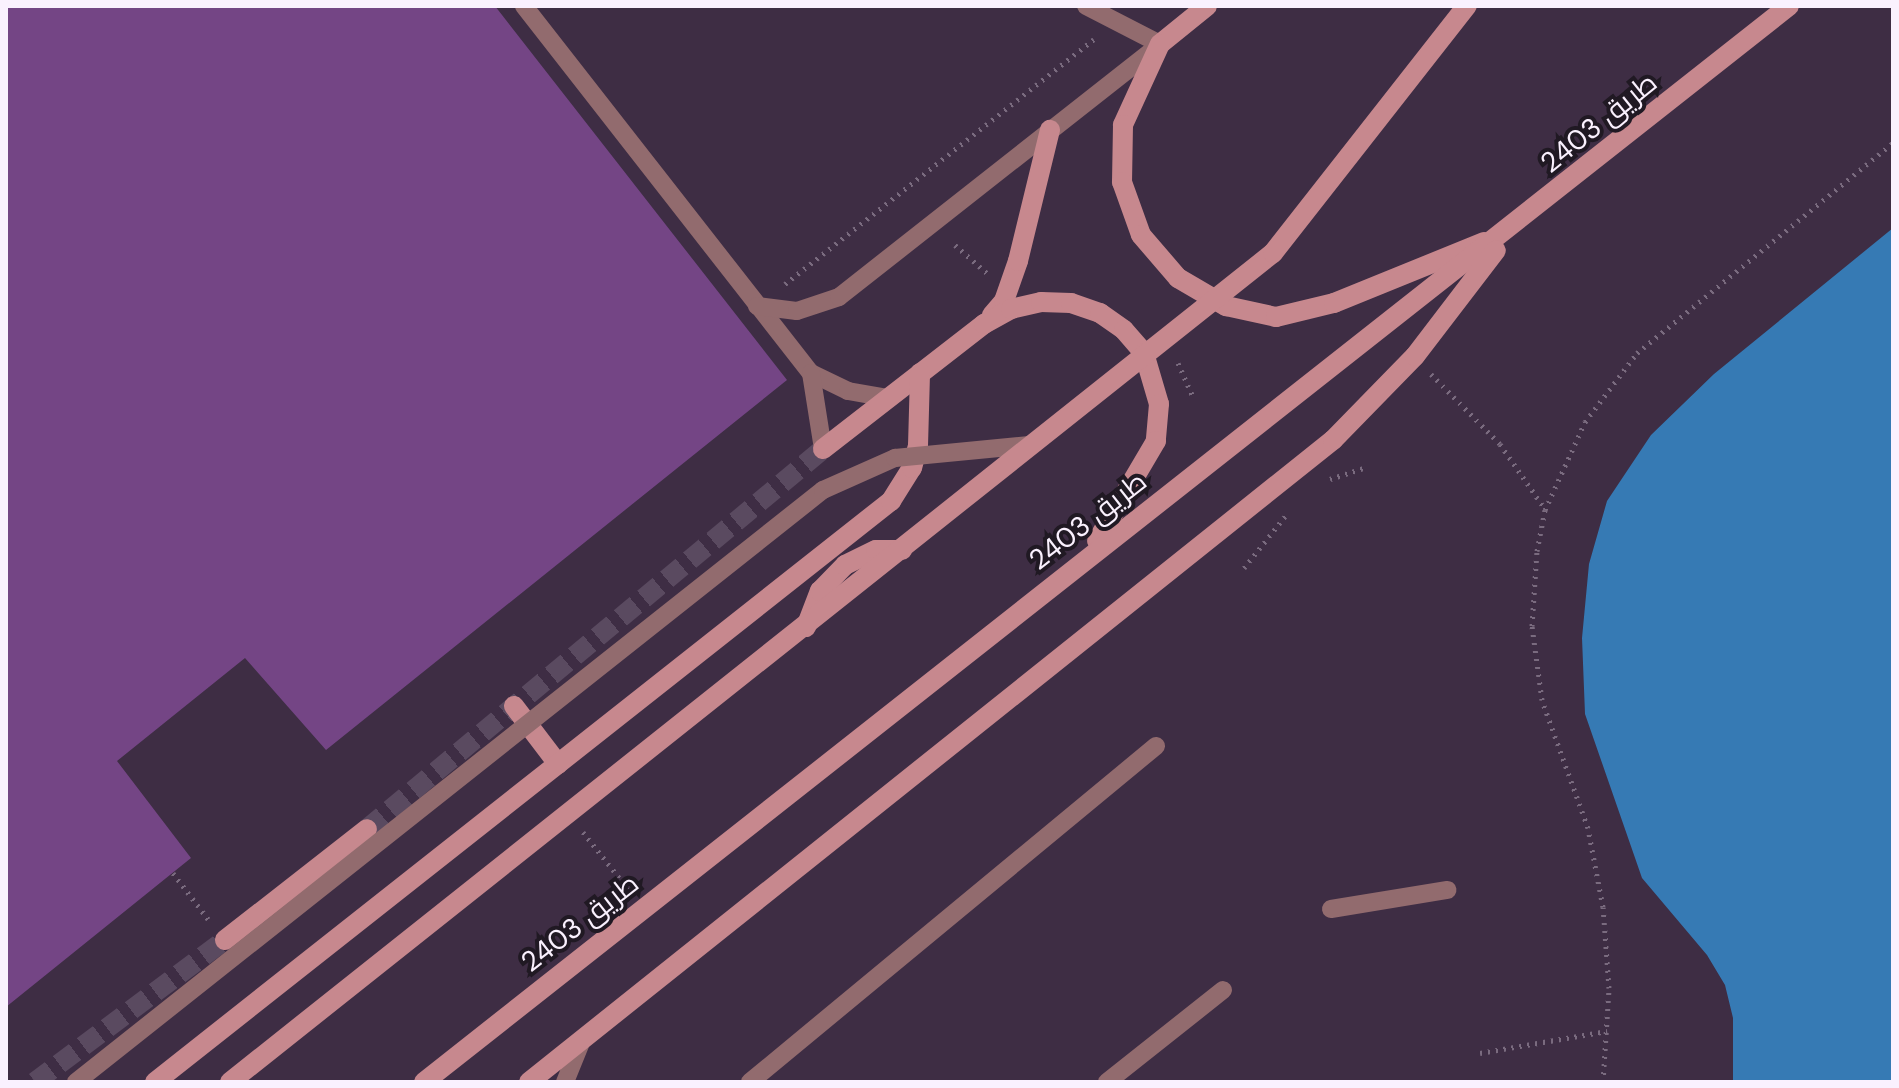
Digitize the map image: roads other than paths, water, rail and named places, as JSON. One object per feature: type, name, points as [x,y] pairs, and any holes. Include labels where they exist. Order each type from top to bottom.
[{"type":"main road","points":[[1207,6],[1160,44],[1123,125],[1122,182],[1141,235],[1168,267],[1226,306],[1276,317],[1334,303],[1510,231]]},
{"type":"main road","points":[[230,1082],[1273,253],[1467,6]]},
{"type":"main road","name":"طريق 2403","points":[[424,1082],[1089,555],[1510,231],[1789,6]]},
{"type":"main road","points":[[984,324],[1004,301],[1050,130]]},
{"type":"main road","points":[[529,1082],[1210,542],[1333,440],[1415,356],[1510,231]]},
{"type":"main road","points":[[823,449],[984,324],[1011,309],[1041,302],[1071,303],[1100,313],[1124,330],[1150,367],[1159,404],[1156,441],[1089,555]]},
{"type":"main road","points":[[155,1082],[891,501],[912,468],[918,446],[920,373]]},
{"type":"main road","points":[[514,706],[558,764]]},
{"type":"main road","points":[[225,940],[367,829]]},
{"type":"lane","points":[[524,6],[811,373],[848,391],[888,398]]},
{"type":"lane","points":[[757,306],[797,311],[839,297],[1160,44],[1086,6]]},
{"type":"lane","points":[[811,373],[823,449]]},
{"type":"lane","points":[[76,1082],[823,490],[848,475],[895,458],[1029,445]]},
{"type":"lane","points":[[750,1082],[1156,746]]},
{"type":"lane","points":[[1331,909],[1447,890]]},
{"type":"lane","points":[[1107,1082],[1223,990]]},
{"type":"lane","points":[[565,1082],[582,1040]]},
{"type":"water","points":[[1893,228],[1893,1082],[1733,1082],[1733,1018],[1725,985],[1707,955],[1642,878],[1585,714],[1582,638],[1589,564],[1607,501],[1651,435],[1714,374]]},
{"type":"tunnel","points":[[367,829],[823,449]]},
{"type":"tunnel","points":[[35,1082],[225,940]]}]
